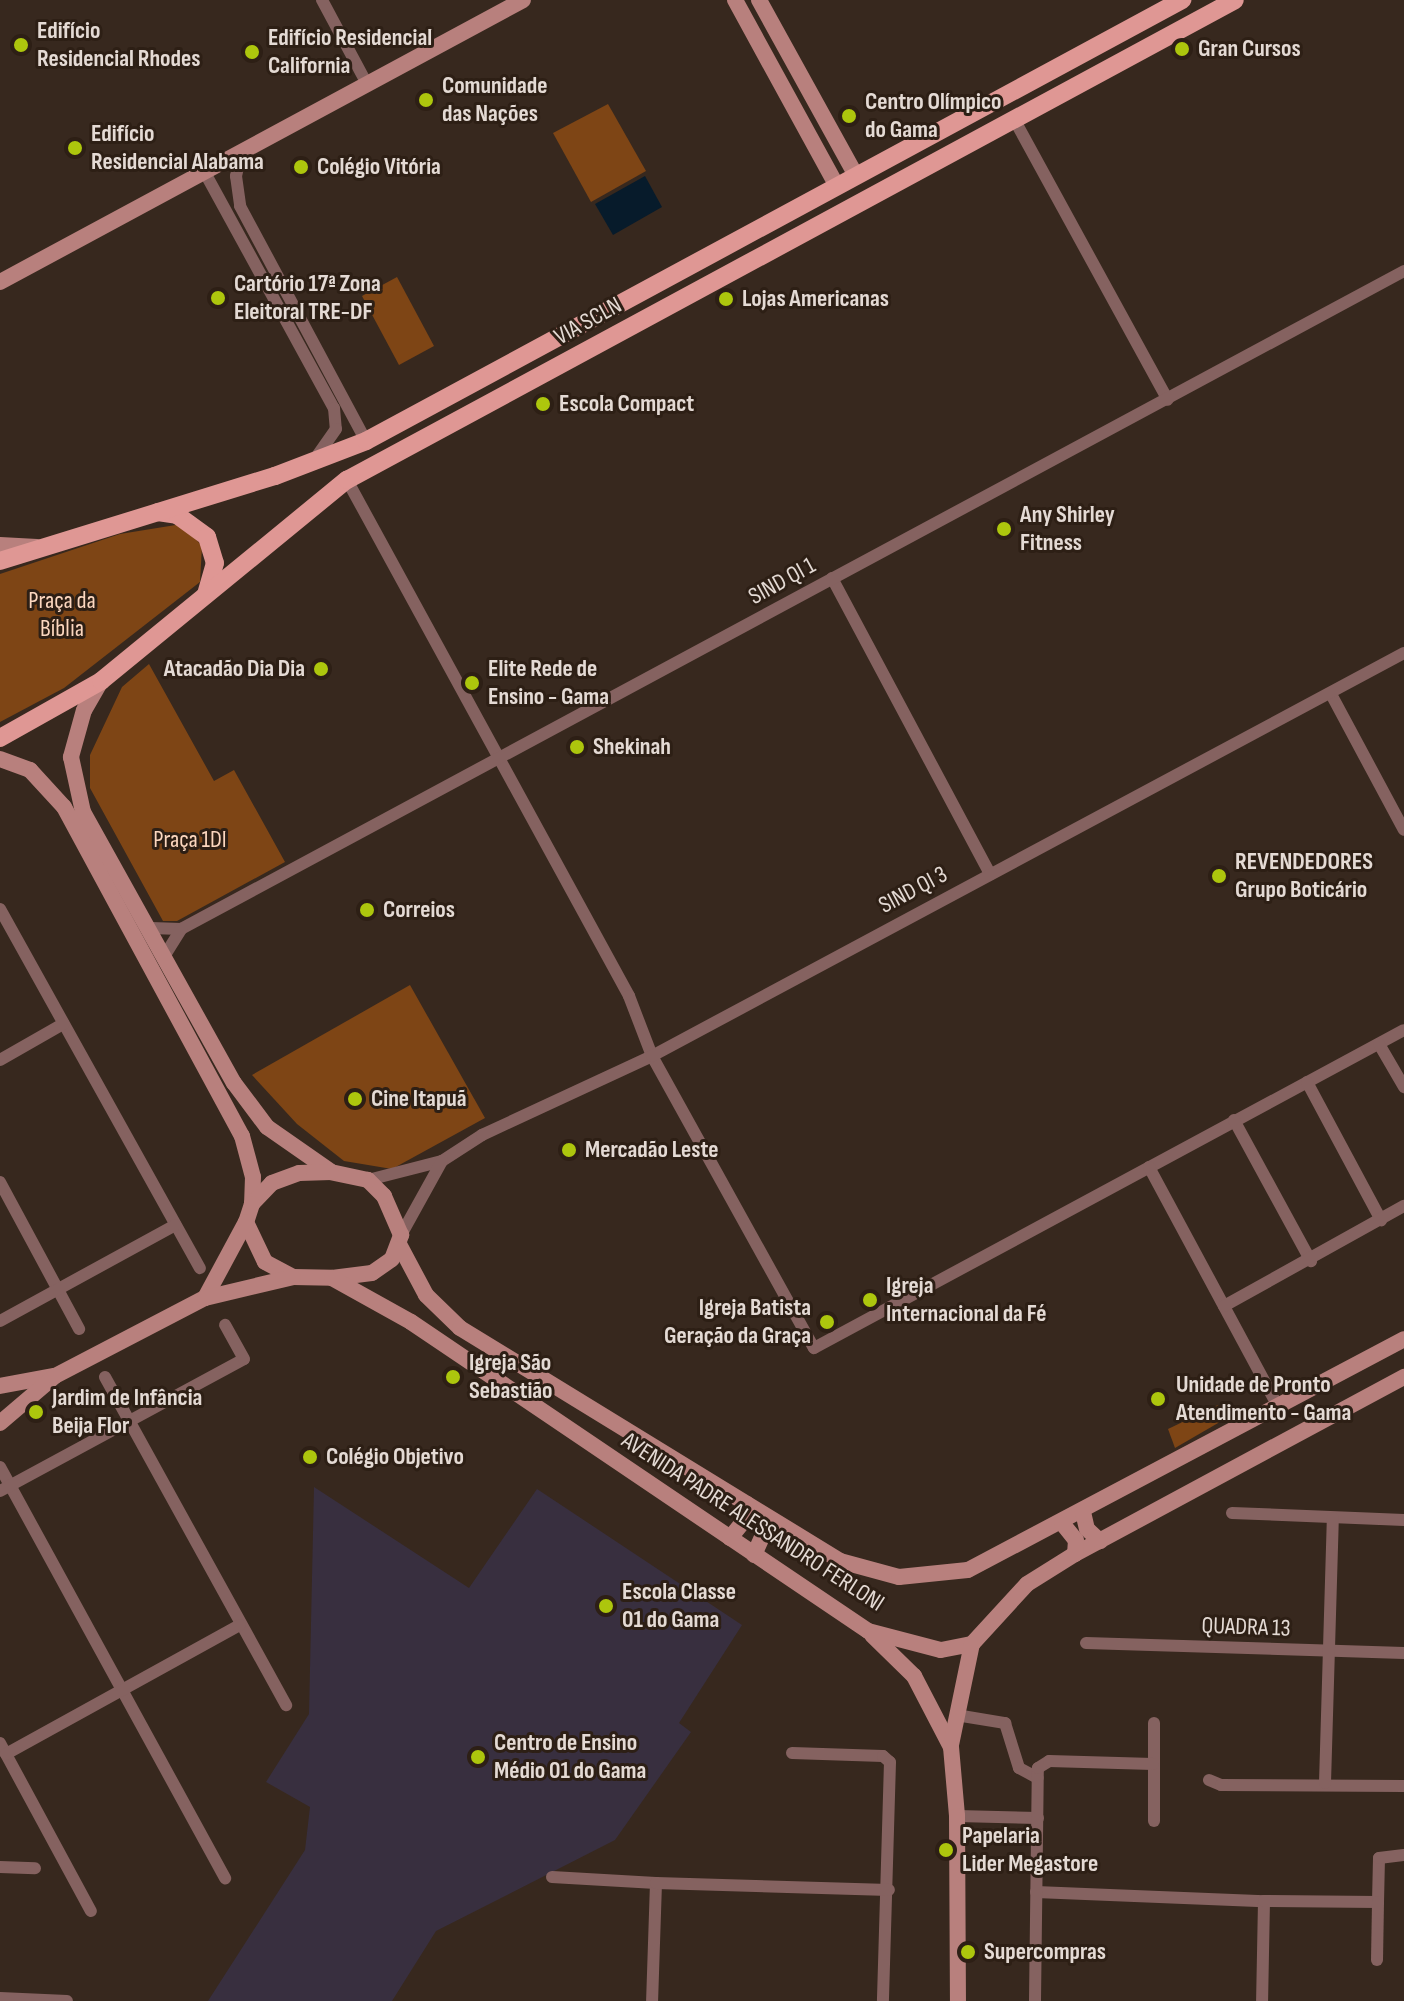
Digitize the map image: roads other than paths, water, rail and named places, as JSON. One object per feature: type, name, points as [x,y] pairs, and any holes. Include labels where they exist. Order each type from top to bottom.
[{"type":"main road","points":[[0,282],[523,0]]},
{"type":"main road","points":[[735,0],[837,186]]},
{"type":"main road","points":[[759,0],[856,176]]},
{"type":"main road","name":"VIA SCLN","points":[[0,561],[366,441],[1182,0]]},
{"type":"main road","name":"VIA SCLN","points":[[0,738],[101,681],[347,480],[1235,0]]},
{"type":"main road","points":[[761,50],[772,50],[781,40]]},
{"type":"main road","points":[[807,202],[808,213],[820,223]]},
{"type":"main road","points":[[780,217],[791,227],[792,239]]},
{"type":"main road","points":[[157,512],[177,515],[207,537],[215,563],[206,595]]},
{"type":"main road","points":[[0,545],[38,547]]},
{"type":"main road","points":[[101,681],[74,736],[72,780],[83,812],[151,928],[234,1083],[267,1127],[331,1172]]},
{"type":"main road","points":[[0,759],[30,770],[64,807],[242,1136],[253,1177],[252,1204],[246,1222],[205,1298]]},
{"type":"main road","points":[[7,1418],[55,1376],[205,1298],[293,1277],[332,1278],[372,1273],[400,1240],[389,1204],[368,1180],[331,1172],[299,1173],[272,1183],[252,1204]]},
{"type":"main road","points":[[246,1222],[265,1262],[293,1277]]},
{"type":"main road","name":"AVENIDA PADRE ALESSANDRO FERLONI","points":[[400,1240],[426,1295],[460,1328],[840,1561],[873,1573],[918,1578],[968,1570],[1083,1512],[1404,1339]]},
{"type":"main road","name":"AVENIDA PADRE ALESSANDRO FERLONI","points":[[332,1278],[411,1322],[868,1631],[941,1650],[972,1644]]},
{"type":"main road","points":[[0,1387],[55,1376]]},
{"type":"main road","points":[[958,2001],[957,1816],[951,1747],[972,1644],[1027,1584],[1075,1554],[1404,1377]]},
{"type":"main road","points":[[0,1387],[9,1394],[7,1418]]},
{"type":"main road","points":[[730,1538],[746,1518],[747,1504]]},
{"type":"main road","points":[[1083,1512],[1087,1529],[1100,1541]]},
{"type":"main road","points":[[1062,1523],[1076,1540],[1075,1554]]},
{"type":"main road","points":[[754,1555],[762,1537],[778,1524]]},
{"type":"main road","points":[[868,1631],[914,1676],[951,1747]]},
{"type":"street","points":[[322,0],[367,84]]},
{"type":"street","points":[[1014,119],[1168,400]]},
{"type":"street","points":[[242,150],[236,176],[240,206],[366,441]]},
{"type":"street","points":[[204,171],[334,408],[336,429],[315,459]]},
{"type":"street","name":"SIND QI 1","points":[[181,929],[1404,271]]},
{"type":"street","points":[[347,480],[497,761],[629,996],[652,1056],[814,1348],[1404,1030]]},
{"type":"street","points":[[832,578],[990,874]]},
{"type":"street","name":"SIND QI 3","points":[[435,1167],[482,1135],[652,1056],[1404,653]]},
{"type":"street","points":[[1331,694],[1404,830]]},
{"type":"street","points":[[0,909],[200,1268]]},
{"type":"street","points":[[151,928],[181,929],[165,955]]},
{"type":"street","points":[[0,1060],[63,1024]]},
{"type":"street","points":[[1379,1044],[1404,1087]]},
{"type":"street","points":[[1307,1082],[1381,1220]]},
{"type":"street","points":[[1234,1120],[1311,1261]]},
{"type":"street","points":[[368,1180],[435,1167]]},
{"type":"street","points":[[400,1240],[435,1167]]},
{"type":"street","points":[[1149,1167],[1278,1407]]},
{"type":"street","points":[[0,1182],[79,1329]]},
{"type":"street","points":[[1224,1306],[1311,1261],[1404,1206]]},
{"type":"street","points":[[0,1321],[175,1225]]},
{"type":"street","points":[[5,1488],[244,1359],[225,1325]]},
{"type":"street","points":[[105,1377],[286,1705]]},
{"type":"street","points":[[0,1467],[5,1488],[122,1690],[225,1878]]},
{"type":"street","points":[[1232,1513],[1404,1520]]},
{"type":"street","points":[[1325,1783],[1333,1518]]},
{"type":"street","points":[[91,1911],[3,1749],[122,1690],[240,1625]]},
{"type":"street","name":"QUADRA 13","points":[[1086,1643],[1327,1653],[1404,1653]]},
{"type":"street","points":[[956,1715],[1005,1723],[1019,1768],[1038,1778]]},
{"type":"street","points":[[1154,1723],[1154,1821]]},
{"type":"street","points":[[792,1753],[883,1756],[890,1762],[889,1890],[883,2001]]},
{"type":"street","points":[[1035,2001],[1038,1778],[1041,1764],[1049,1761],[1153,1764]]},
{"type":"street","points":[[1209,1780],[1221,1785],[1325,1783],[1404,1786]]},
{"type":"street","points":[[957,1816],[1038,1818]]},
{"type":"street","points":[[1377,1960],[1379,1858],[1404,1855]]},
{"type":"street","points":[[0,1867],[35,1868]]},
{"type":"street","points":[[552,1877],[889,1890]]},
{"type":"street","points":[[652,2001],[656,1883]]},
{"type":"street","points":[[1036,1892],[1378,1902]]},
{"type":"street","points":[[1262,2001],[1264,1901]]},
{"type":"street","points":[[0,1998],[67,2001]]},
{"type":"water","points":[[645,176],[662,207],[613,235],[595,204]]},
{"type":"place","name":"Edifício Residencial Rhodes","points":[[21,45]]},
{"type":"place","name":"Gran Cursos","points":[[1182,49]]},
{"type":"place","name":"Edifício Residencial California","points":[[252,52]]},
{"type":"place","name":"Comunidade das Nações","points":[[426,100]]},
{"type":"place","name":"Centro Olímpico do Gama","points":[[849,116]]},
{"type":"place","name":"Edifício Residencial Alabama","points":[[75,148]]},
{"type":"place","name":"Colégio Vitória","points":[[301,167]]},
{"type":"place","name":"Cartório 17ª Zona Eleitoral TRE-DF","points":[[218,298]]},
{"type":"place","name":"Lojas Americanas","points":[[726,299]]},
{"type":"place","name":"Escola Compact","points":[[543,404]]},
{"type":"place","name":"Any Shirley Fitness","points":[[1004,529]]},
{"type":"place","name":"Atacadão Dia Dia","points":[[321,669]]},
{"type":"place","name":"Elite Rede de Ensino - Gama","points":[[472,683]]},
{"type":"place","name":"Shekinah","points":[[577,747]]},
{"type":"place","name":"REVENDEDORES Grupo Boticário","points":[[1219,876]]},
{"type":"place","name":"Correios","points":[[367,910]]},
{"type":"place","name":"Cine Itapuã","points":[[355,1099]]},
{"type":"place","name":"Mercadão Leste","points":[[569,1150]]},
{"type":"place","name":"Igreja Internacional da Fé","points":[[870,1300]]},
{"type":"place","name":"Igreja Batista Geração da Graça","points":[[827,1322]]},
{"type":"place","name":"Igreja São Sebastião","points":[[453,1377]]},
{"type":"place","name":"Unidade de Pronto Atendimento - Gama","points":[[1158,1399]]},
{"type":"place","name":"Jardim de Infância Beija Flor","points":[[36,1412]]},
{"type":"place","name":"Colégio Objetivo","points":[[310,1457]]},
{"type":"place","name":"Escola Classe 01 do Gama","points":[[606,1606]]},
{"type":"place","name":"Centro de Ensino Médio 01 do Gama","points":[[478,1757]]},
{"type":"place","name":"Papelaria Lider Megastore","points":[[946,1850]]},
{"type":"place","name":"Supercompras","points":[[968,1952]]},
{"type":"park label","name":"Praça da Bíblia","points":[[62,615]]},
{"type":"park label","name":"Praça 1DI","points":[[190,840]]}]
